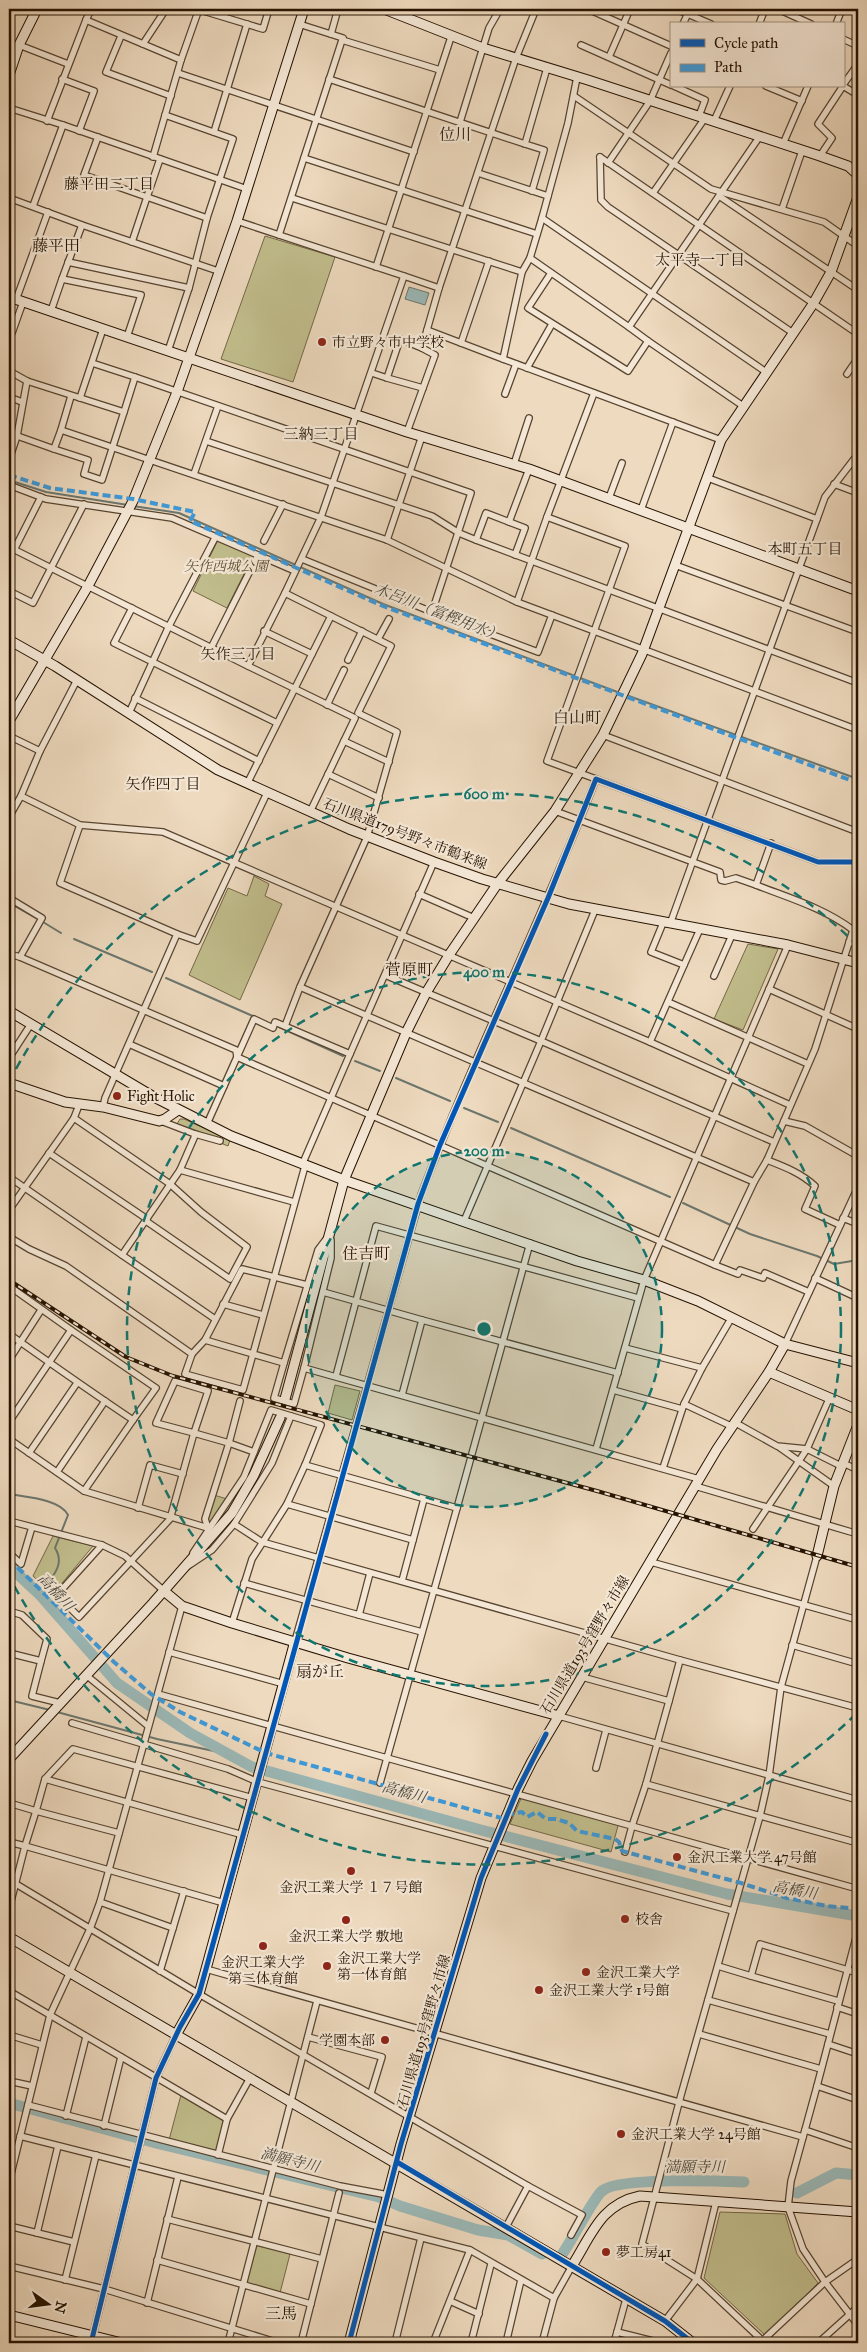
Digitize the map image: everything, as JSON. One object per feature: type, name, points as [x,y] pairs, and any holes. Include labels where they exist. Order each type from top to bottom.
[{"type":"street","points":[[9,75],[19,46],[37,9]]},
{"type":"street","points":[[47,121],[91,9]]},
{"type":"street","points":[[143,44],[166,9]]},
{"type":"street","points":[[132,242],[147,198],[165,115],[198,9],[262,29],[269,9]]},
{"type":"street","points":[[9,721],[88,586],[130,507],[177,392],[237,221],[304,9]]},
{"type":"street","points":[[331,34],[338,9]]},
{"type":"street","points":[[460,122],[489,28],[500,9]]},
{"type":"street","points":[[422,348],[439,288],[516,58],[536,9]]},
{"type":"street","points":[[588,9],[670,46]]},
{"type":"street","points":[[609,57],[630,9]]},
{"type":"street","points":[[676,9],[689,11],[708,22]]},
{"type":"street","points":[[760,22],[766,9]]},
{"type":"street","points":[[778,9],[807,22]]},
{"type":"street","points":[[837,22],[842,9]]},
{"type":"street","points":[[390,10],[451,37],[483,48],[820,156],[848,166],[858,175]]},
{"type":"street","points":[[86,20],[181,60]]},
{"type":"street","points":[[214,132],[246,24]]},
{"type":"street","points":[[299,24],[343,38],[342,40],[440,70]]},
{"type":"street","points":[[121,36],[106,72],[171,96]]},
{"type":"street","points":[[376,267],[451,37]]},
{"type":"street","points":[[844,39],[858,46]]},
{"type":"street","points":[[279,235],[342,40]]},
{"type":"street","points":[[582,45],[670,84]]},
{"type":"street","points":[[19,46],[68,64]]},
{"type":"street","points":[[608,163],[650,101],[670,55]]},
{"type":"street","points":[[844,85],[858,64]]},
{"type":"street","points":[[525,144],[547,68]]},
{"type":"street","points":[[178,73],[414,152]]},
{"type":"street","points":[[503,359],[522,272],[530,258],[542,218],[578,77]]},
{"type":"street","points":[[62,79],[94,91],[79,130]]},
{"type":"street","points":[[329,80],[544,150],[532,191]]},
{"type":"street","points":[[844,87],[858,95]]},
{"type":"street","points":[[653,193],[702,117],[705,100],[678,88]]},
{"type":"street","points":[[714,121],[729,88]]},
{"type":"street","points":[[770,88],[802,102]]},
{"type":"street","points":[[783,144],[807,88]]},
{"type":"street","points":[[820,156],[832,138],[818,124],[842,88]]},
{"type":"street","points":[[574,96],[721,194],[858,290]]},
{"type":"street","points":[[9,108],[79,130],[247,189]]},
{"type":"street","points":[[165,115],[233,139],[206,218],[197,263],[168,351]]},
{"type":"street","points":[[33,206],[63,125]]},
{"type":"street","points":[[629,327],[760,136]]},
{"type":"street","points":[[98,137],[84,175],[206,218]]},
{"type":"street","points":[[782,209],[802,150]]},
{"type":"street","points":[[794,333],[608,207],[601,200],[600,157],[858,334]]},
{"type":"street","points":[[304,158],[537,234]]},
{"type":"street","points":[[478,172],[548,196]]},
{"type":"street","points":[[721,194],[782,209],[824,222],[845,238],[857,242]]},
{"type":"street","points":[[285,1399],[344,1180],[406,1033],[426,993],[449,955],[498,883],[555,811],[603,735],[644,650],[722,440],[766,372],[814,304],[831,272],[845,238],[858,197]]},
{"type":"street","points":[[9,198],[82,226],[218,271]]},
{"type":"street","points":[[292,198],[522,272]]},
{"type":"street","points":[[9,332],[12,333],[16,300],[48,212]]},
{"type":"street","points":[[542,218],[766,372]]},
{"type":"street","points":[[237,221],[439,288]]},
{"type":"street","points":[[50,311],[82,226]]},
{"type":"street","points":[[530,258],[743,406]]},
{"type":"street","points":[[461,343],[489,261]]},
{"type":"street","points":[[68,262],[189,288]]},
{"type":"street","points":[[551,273],[528,308],[628,371],[648,341]]},
{"type":"street","points":[[248,666],[321,517],[404,276]]},
{"type":"street","points":[[62,279],[141,295],[127,337]]},
{"type":"street","points":[[16,300],[407,432],[529,469],[858,591]]},
{"type":"street","points":[[527,368],[552,324]]},
{"type":"street","points":[[80,398],[103,329]]},
{"type":"street","points":[[427,330],[722,440]]},
{"type":"street","points":[[387,378],[400,339],[435,355],[407,432]]},
{"type":"street","points":[[847,374],[858,358]]},
{"type":"street","points":[[92,363],[412,471],[471,493],[432,612]]},
{"type":"street","points":[[504,394],[516,364]]},
{"type":"street","points":[[9,371],[27,381],[124,412]]},
{"type":"street","points":[[372,373],[423,388]]},
{"type":"street","points":[[9,433],[88,460],[84,474],[102,480],[135,377]]},
{"type":"street","points":[[9,460],[17,436],[27,381]]},
{"type":"street","points":[[517,602],[560,480],[594,393]]},
{"type":"street","points":[[54,449],[71,396]]},
{"type":"street","points":[[9,397],[22,402]]},
{"type":"street","points":[[194,474],[218,406]]},
{"type":"street","points":[[514,464],[530,418]]},
{"type":"street","points":[[641,510],[673,422]]},
{"type":"street","points":[[60,430],[150,458],[387,540],[517,602],[858,730]]},
{"type":"street","points":[[387,540],[412,471],[422,436]]},
{"type":"street","points":[[206,441],[333,484],[400,504],[432,516],[459,533],[476,540],[858,683]]},
{"type":"street","points":[[684,965],[651,952],[666,923],[722,780],[787,606],[825,497],[858,454]]},
{"type":"street","points":[[609,498],[622,463]]},
{"type":"street","points":[[509,522],[529,469]]},
{"type":"street","points":[[708,478],[817,519]]},
{"type":"street","points":[[834,484],[858,493]]},
{"type":"street","points":[[9,485],[41,497],[84,504],[130,507],[172,518],[258,555],[299,564],[538,652],[552,615]]},
{"type":"street","points":[[41,497],[12,548],[327,704],[398,732],[367,837],[300,987],[285,1026]]},
{"type":"street","points":[[9,591],[33,603],[84,504]]},
{"type":"street","points":[[264,541],[283,504]]},
{"type":"street","points":[[476,540],[486,513],[525,528],[516,555]]},
{"type":"street","points":[[547,517],[625,546],[596,631],[547,761],[818,862],[858,862]]},
{"type":"street","points":[[128,712],[169,626],[216,536]]},
{"type":"street","points":[[211,648],[258,555]]},
{"type":"street","points":[[675,566],[858,632]]},
{"type":"street","points":[[285,593],[391,646],[310,812]]},
{"type":"street","points":[[132,608],[114,643],[277,723]]},
{"type":"street","points":[[247,784],[331,616]]},
{"type":"street","points":[[378,639],[389,619]]},
{"type":"street","points":[[264,631],[312,654]]},
{"type":"street","points":[[348,660],[362,631]]},
{"type":"street","name":"石川県道179号野々市鶴来線","points":[[9,640],[45,660],[218,770],[367,837],[434,862],[548,898],[595,910],[788,945],[858,964]]},
{"type":"street","points":[[327,704],[344,670]]},
{"type":"street","points":[[9,817],[21,796],[40,751],[77,680]]},
{"type":"street","points":[[135,698],[259,760]]},
{"type":"street","points":[[603,735],[858,832]]},
{"type":"street","points":[[9,736],[40,751]]},
{"type":"street","points":[[344,741],[389,762]]},
{"type":"street","points":[[328,774],[379,798]]},
{"type":"street","points":[[92,2339],[156,2078],[198,1994],[206,1969],[295,1641],[418,1204],[440,1145],[509,982],[548,898],[596,779]]},
{"type":"street","points":[[80,824],[60,883],[197,941],[267,793]]},
{"type":"street","points":[[21,796],[80,824],[163,832],[650,1042],[790,1105]]},
{"type":"street","points":[[555,811],[720,872],[721,880],[725,881],[736,878],[814,907],[834,917],[853,930]]},
{"type":"street","points":[[756,885],[771,843]]},
{"type":"street","points":[[74,1118],[170,1184],[201,1212],[247,1247],[223,1304],[205,1340],[192,1354],[185,1374],[242,1390],[303,1166],[330,1098],[434,862]]},
{"type":"street","points":[[419,894],[474,918]]},
{"type":"street","points":[[9,898],[42,918],[20,957]]},
{"type":"street","points":[[464,1221],[558,1003],[595,910]]},
{"type":"street","points":[[715,1264],[754,1182],[767,1160],[808,1064],[826,1016],[853,930],[858,924]]},
{"type":"street","points":[[650,1042],[700,929]]},
{"type":"street","points":[[103,1107],[128,1044],[177,934]]},
{"type":"street","points":[[714,976],[732,935]]},
{"type":"street","points":[[850,942],[858,944]]},
{"type":"street","points":[[596,1449],[644,1280],[659,1241],[788,945]]},
{"type":"street","points":[[9,954],[20,957],[236,1050],[238,1057]]},
{"type":"street","points":[[385,976],[774,1142]]},
{"type":"street","points":[[300,987],[695,1159],[754,1182]]},
{"type":"street","points":[[769,989],[858,1029]]},
{"type":"street","points":[[668,1002],[808,1064]]},
{"type":"street","points":[[9,1011],[115,1075],[178,1110],[303,1166],[577,1260],[644,1280],[698,1301],[785,1344],[858,1364]]},
{"type":"street","points":[[207,1124],[254,1019],[273,1028],[275,1022],[350,1054]]},
{"type":"street","points":[[9,1057],[31,1024]]},
{"type":"street","points":[[128,1044],[224,1086]]},
{"type":"street","points":[[238,1057],[738,1274],[740,1270],[763,1278],[766,1273],[809,1292]]},
{"type":"street","points":[[9,1083],[79,1104],[103,1107],[159,1121],[220,1141]]},
{"type":"street","points":[[9,1210],[74,1118],[79,1104]]},
{"type":"street","points":[[159,1121],[178,1110]]},
{"type":"street","points":[[784,1121],[805,1126],[858,1156]]},
{"type":"street","points":[[122,1255],[180,1170],[195,1134]]},
{"type":"street","points":[[49,1153],[230,1279],[239,1268]]},
{"type":"street","points":[[767,1160],[792,1169],[815,1186],[805,1209],[840,1225]]},
{"type":"street","points":[[180,1170],[294,1202]]},
{"type":"street","points":[[9,1177],[215,1319]]},
{"type":"street","points":[[785,1344],[858,1187]]},
{"type":"street","points":[[843,1218],[858,1224]]},
{"type":"street","points":[[336,1376],[376,1226],[638,1298]]},
{"type":"street","points":[[330,1232],[331,1258],[294,1404],[274,1398],[318,1250],[330,1232]]},
{"type":"street","points":[[9,1237],[29,1249],[66,1266],[192,1354]]},
{"type":"street","points":[[380,1783],[530,1243]]},
{"type":"street","points":[[239,1268],[308,1286]]},
{"type":"street","points":[[815,1278],[858,1298]]},
{"type":"street","points":[[9,1286],[156,1388],[84,1491]]},
{"type":"street","points":[[323,1292],[618,1373]]},
{"type":"street","points":[[223,1304],[263,1315]]},
{"type":"street","points":[[9,1360],[41,1310]]},
{"type":"street","points":[[663,1468],[683,1406],[702,1368],[732,1317]]},
{"type":"street","points":[[402,1395],[422,1320]]},
{"type":"street","points":[[9,1422],[71,1330]]},
{"type":"street","points":[[9,1334],[77,1383],[133,1420]]},
{"type":"street","points":[[205,1340],[284,1363]]},
{"type":"street","name":"石川県道193号窪野々市線","points":[[349,2343],[396,2162],[434,2034],[481,1878],[504,1821],[546,1734],[606,1639],[732,1424],[769,1372],[785,1344]]},
{"type":"street","points":[[625,1348],[702,1368]]},
{"type":"street","points":[[304,1368],[663,1468],[766,1508],[858,1534]]},
{"type":"street","points":[[769,1372],[828,1399],[858,1410]]},
{"type":"street","points":[[102,1545],[57,1595],[79,1618],[170,1518],[194,1433],[208,1391],[176,1382],[156,1422],[194,1433],[228,1443],[254,1452]]},
{"type":"street","points":[[30,1453],[77,1383]]},
{"type":"street","points":[[613,1390],[683,1406],[732,1424],[777,1446],[834,1486]]},
{"type":"street","points":[[753,1529],[807,1449],[828,1399]]},
{"type":"street","points":[[57,1472],[104,1401]]},
{"type":"street","points":[[208,1528],[206,1519],[240,1401]]},
{"type":"street","points":[[184,1568],[208,1528],[237,1489],[271,1410],[321,1424],[287,1504],[252,1558],[232,1623]]},
{"type":"street","points":[[184,1568],[212,1550],[234,1524],[272,1463],[291,1416]]},
{"type":"street","points":[[9,1758],[164,1591],[232,1513],[254,1475],[280,1418]]},
{"type":"street","points":[[858,1425],[834,1486],[792,1645],[781,1687],[769,1776],[760,1816],[679,2102],[642,2244],[697,2279],[763,2342],[824,2282],[858,2259]]},
{"type":"street","points":[[9,1439],[84,1491],[208,1528]]},
{"type":"street","points":[[777,1446],[807,1449],[858,1470]]},
{"type":"street","points":[[138,1508],[150,1465],[182,1474]]},
{"type":"street","points":[[305,1465],[456,1508]]},
{"type":"street","points":[[402,1582],[424,1499]]},
{"type":"street","points":[[287,1504],[413,1540]]},
{"type":"street","points":[[9,1521],[102,1545],[130,1560],[182,1606],[232,1623],[409,1675],[858,1800]]},
{"type":"street","points":[[234,1524],[262,1542],[319,1559],[858,1708]]},
{"type":"street","points":[[9,1553],[21,1564],[32,1527]]},
{"type":"street","points":[[651,1562],[858,1620]]},
{"type":"street","points":[[358,1615],[370,1573]]},
{"type":"street","points":[[244,1583],[422,1632]]},
{"type":"street","points":[[9,2182],[12,2156],[20,2136],[50,2015],[90,1929],[100,1902],[182,1606]]},
{"type":"street","points":[[9,1611],[22,1615],[48,1639],[32,1696],[58,1705]]},
{"type":"street","points":[[792,1645],[858,1664]]},
{"type":"street","points":[[169,1652],[284,1684]]},
{"type":"street","points":[[9,1653],[41,1661]]},
{"type":"street","points":[[625,1852],[680,1660]]},
{"type":"street","points":[[86,1675],[148,1727]]},
{"type":"street","points":[[582,1677],[669,1701]]},
{"type":"street","points":[[158,1694],[858,1889]]},
{"type":"street","points":[[72,1723],[228,1769],[258,1780],[734,1911]]},
{"type":"street","points":[[596,1768],[606,1730]]},
{"type":"street","points":[[9,1909],[45,1779],[73,1749],[253,1798]]},
{"type":"street","points":[[45,1779],[243,1835]]},
{"type":"street","points":[[646,1784],[858,1843]]},
{"type":"street","points":[[9,1803],[119,1833]]},
{"type":"street","points":[[9,1842],[224,1902]]},
{"type":"street","points":[[9,1882],[16,1884],[198,1994],[528,2186],[582,2215],[571,2235]]},
{"type":"street","points":[[160,1971],[184,1891]]},
{"type":"street","points":[[100,1902],[173,1928]]},
{"type":"street","points":[[858,1930],[855,1949],[847,1969],[791,2181],[788,2207],[803,2249],[824,2282],[858,2325]]},
{"type":"street","points":[[9,1937],[665,2321],[693,2343]]},
{"type":"street","points":[[751,1976],[760,1944],[858,1973]]},
{"type":"street","points":[[718,1966],[838,2004],[858,2014]]},
{"type":"street","points":[[206,1969],[803,2137]]},
{"type":"street","points":[[9,1991],[227,2119]]},
{"type":"street","points":[[708,2000],[830,2034]]},
{"type":"street","points":[[228,2343],[271,2171],[317,2001]]},
{"type":"street","points":[[9,2034],[42,2045]]},
{"type":"street","points":[[698,2034],[821,2069]]},
{"type":"street","points":[[66,2116],[86,2036]]},
{"type":"street","points":[[308,2037],[382,2057],[371,2093]]},
{"type":"street","points":[[828,2044],[858,2054]]},
{"type":"street","points":[[104,2126],[121,2057]]},
{"type":"street","points":[[218,2155],[227,2119],[250,2078]]},
{"type":"street","points":[[9,2081],[32,2086]]},
{"type":"street","points":[[817,2086],[858,2100]]},
{"type":"street","points":[[27,2107],[104,2126],[142,2138],[218,2155],[271,2171],[387,2198]]},
{"type":"street","points":[[805,2130],[858,2148]]},
{"type":"street","points":[[20,2136],[470,2250],[491,2264],[554,2298]]},
{"type":"street","points":[[37,2233],[58,2146]]},
{"type":"street","points":[[65,2280],[96,2156]]},
{"type":"street","points":[[147,2303],[178,2177]]},
{"type":"street","points":[[506,2227],[528,2186]]},
{"type":"street","points":[[301,2343],[339,2193]]},
{"type":"street","points":[[542,2343],[554,2298],[572,2266],[604,2214],[613,2205],[625,2199],[640,2196],[858,2212]]},
{"type":"street","points":[[665,2321],[697,2279],[716,2202]]},
{"type":"street","points":[[168,2219],[322,2259]]},
{"type":"street","points":[[9,2226],[74,2242]]},
{"type":"street","points":[[395,2343],[421,2238]]},
{"type":"street","points":[[433,2343],[470,2250]]},
{"type":"street","points":[[157,2260],[311,2304]]},
{"type":"street","points":[[471,2343],[491,2264]]},
{"type":"street","points":[[9,2266],[104,2289],[279,2343]]},
{"type":"street","points":[[506,2343],[521,2280]]},
{"type":"street","points":[[614,2343],[626,2299]]},
{"type":"street","points":[[450,2301],[479,2314]]},
{"type":"street","points":[[818,2343],[849,2313],[858,2307]]},
{"type":"street","points":[[9,2315],[92,2339],[122,2343]]},
{"type":"street","points":[[617,2332],[653,2341],[653,2343]]},
{"type":"green space","points":[[265,236],[335,257],[293,382],[221,359]]},
{"type":"green space","name":"矢作西城公園","points":[[218,540],[253,556],[227,608],[193,591]]},
{"type":"green space","points":[[254,876],[269,884],[265,896],[282,904],[240,1000],[189,975],[228,888],[247,896]]},
{"type":"green space","points":[[748,944],[778,949],[743,1030],[714,1019]]},
{"type":"green space","points":[[180,1119],[184,1119],[230,1140],[228,1146],[223,1144],[221,1139],[177,1124]]},
{"type":"green space","points":[[335,1385],[360,1391],[352,1420],[328,1413]]},
{"type":"green space","points":[[214,1495],[227,1499],[209,1525],[207,1518]]},
{"type":"green space","points":[[53,1536],[93,1546],[53,1594],[33,1576]]},
{"type":"green space","points":[[522,1796],[619,1822],[611,1852],[510,1824]]},
{"type":"green space","points":[[181,2095],[225,2119],[217,2153],[169,2140]]},
{"type":"green space","points":[[720,2212],[785,2214],[797,2254],[818,2283],[766,2336],[704,2278]]},
{"type":"green space","points":[[256,2245],[290,2254],[280,2293],[244,2284]]},
{"type":"water","points":[[409,287],[429,293],[425,305],[405,299]]},
{"type":"waterway","name":"木呂川（富樫用水）","points":[[9,480],[46,492],[128,505]]},
{"type":"waterway","name":"木呂川（富樫用水）","points":[[133,506],[179,513],[383,604],[575,676]]},
{"type":"waterway","name":"木呂川（富樫用水）","points":[[580,678],[620,693]]},
{"type":"waterway","name":"木呂川（富樫用水）","points":[[626,695],[858,779]]},
{"type":"waterway","points":[[11,904],[36,918]]},
{"type":"waterway","points":[[43,922],[61,933]]},
{"type":"waterway","points":[[74,939],[152,972]]},
{"type":"waterway","points":[[166,978],[255,1017]]},
{"type":"waterway","points":[[279,1027],[343,1056]]},
{"type":"waterway","points":[[355,1061],[380,1071]]},
{"type":"waterway","points":[[396,1078],[450,1101]]},
{"type":"waterway","points":[[464,1108],[498,1122]]},
{"type":"waterway","points":[[511,1128],[670,1197]]},
{"type":"waterway","points":[[683,1203],[750,1234],[817,1256],[834,1264],[858,1260]]},
{"type":"waterway","points":[[9,1494],[50,1502],[58,1505],[68,1515],[55,1548],[59,1558],[58,1567],[46,1585]]},
{"type":"waterway","name":"高橋川","points":[[9,1566],[40,1595],[117,1683],[190,1733],[252,1767],[481,1830],[727,1894],[858,1916]]},
{"type":"waterway","points":[[9,1700],[50,1710]]},
{"type":"waterway","points":[[57,1712],[157,1739],[228,1754]]},
{"type":"waterway","name":"満願寺川","points":[[9,2103],[156,2143],[379,2197],[400,2206],[478,2230],[508,2235],[542,2254]]},
{"type":"waterway","name":"満願寺川","points":[[797,2193],[836,2173],[858,2175]]},
{"type":"waterway","name":"満願寺川","points":[[563,2253],[598,2195],[612,2187],[670,2181],[744,2182]]},
{"type":"railway","points":[[9,1280],[126,1357],[173,1376],[597,1491],[858,1567]]},
{"type":"marked path","points":[[9,475],[50,488],[133,499],[195,512],[190,521],[383,606],[858,783]]},
{"type":"marked path","points":[[9,1559],[114,1662],[151,1694],[180,1712],[266,1753],[505,1819],[511,1814],[522,1812],[527,1817],[537,1812],[546,1819],[556,1819],[569,1823],[577,1831],[615,1839],[619,1842],[622,1851],[741,1883],[787,1898],[827,1906],[858,1909]]},
{"type":"cycle path","points":[[91,2343],[156,2078],[180,2027],[199,1994],[418,1204],[440,1145],[548,898],[596,779],[818,862],[858,862]]},
{"type":"cycle path","points":[[349,2343],[401,2144],[481,1878],[518,1789],[546,1734]]},
{"type":"cycle path","points":[[397,2162],[665,2321],[693,2343]]},
{"type":"place","name":"市立野々市中学校","points":[[322,342]]},
{"type":"place","name":"Fight Holic","points":[[117,1096]]},
{"type":"place","name":"金沢工業大学 47号館","points":[[677,1857]]},
{"type":"place","name":"金沢工業大学 １７号館","points":[[351,1871]]},
{"type":"place","name":"校舎","points":[[625,1919]]},
{"type":"place","name":"金沢工業大学 敷地","points":[[346,1920]]},
{"type":"place","name":"金沢工業大学 第二体育館","points":[[263,1946]]},
{"type":"place","name":"金沢工業大学 第一体育館","points":[[327,1966]]},
{"type":"place","name":"金沢工業大学","points":[[586,1972]]},
{"type":"place","name":"金沢工業大学 1号館","points":[[539,1990]]},
{"type":"place","name":"学園本部","points":[[385,2040]]},
{"type":"place","name":"金沢工業大学 24号館","points":[[621,2134]]},
{"type":"place","name":"夢工房41","points":[[606,2252]]},
{"type":"district","name":"位川","points":[[455,134]]},
{"type":"district","name":"藤平田二丁目","points":[[109,184]]},
{"type":"district","name":"藤平田","points":[[56,245]]},
{"type":"district","name":"太平寺一丁目","points":[[700,260]]},
{"type":"district","name":"三納三丁目","points":[[321,434]]},
{"type":"district","name":"本町五丁目","points":[[805,549]]},
{"type":"district","name":"矢作三丁目","points":[[238,654]]},
{"type":"district","name":"白山町","points":[[577,717]]},
{"type":"district","name":"矢作四丁目","points":[[163,784]]},
{"type":"district","name":"菅原町","points":[[409,969]]},
{"type":"district","name":"住吉町","points":[[366,1253]]},
{"type":"district","name":"扇が丘","points":[[320,1671]]},
{"type":"district","name":"三馬","points":[[281,2313]]}]
